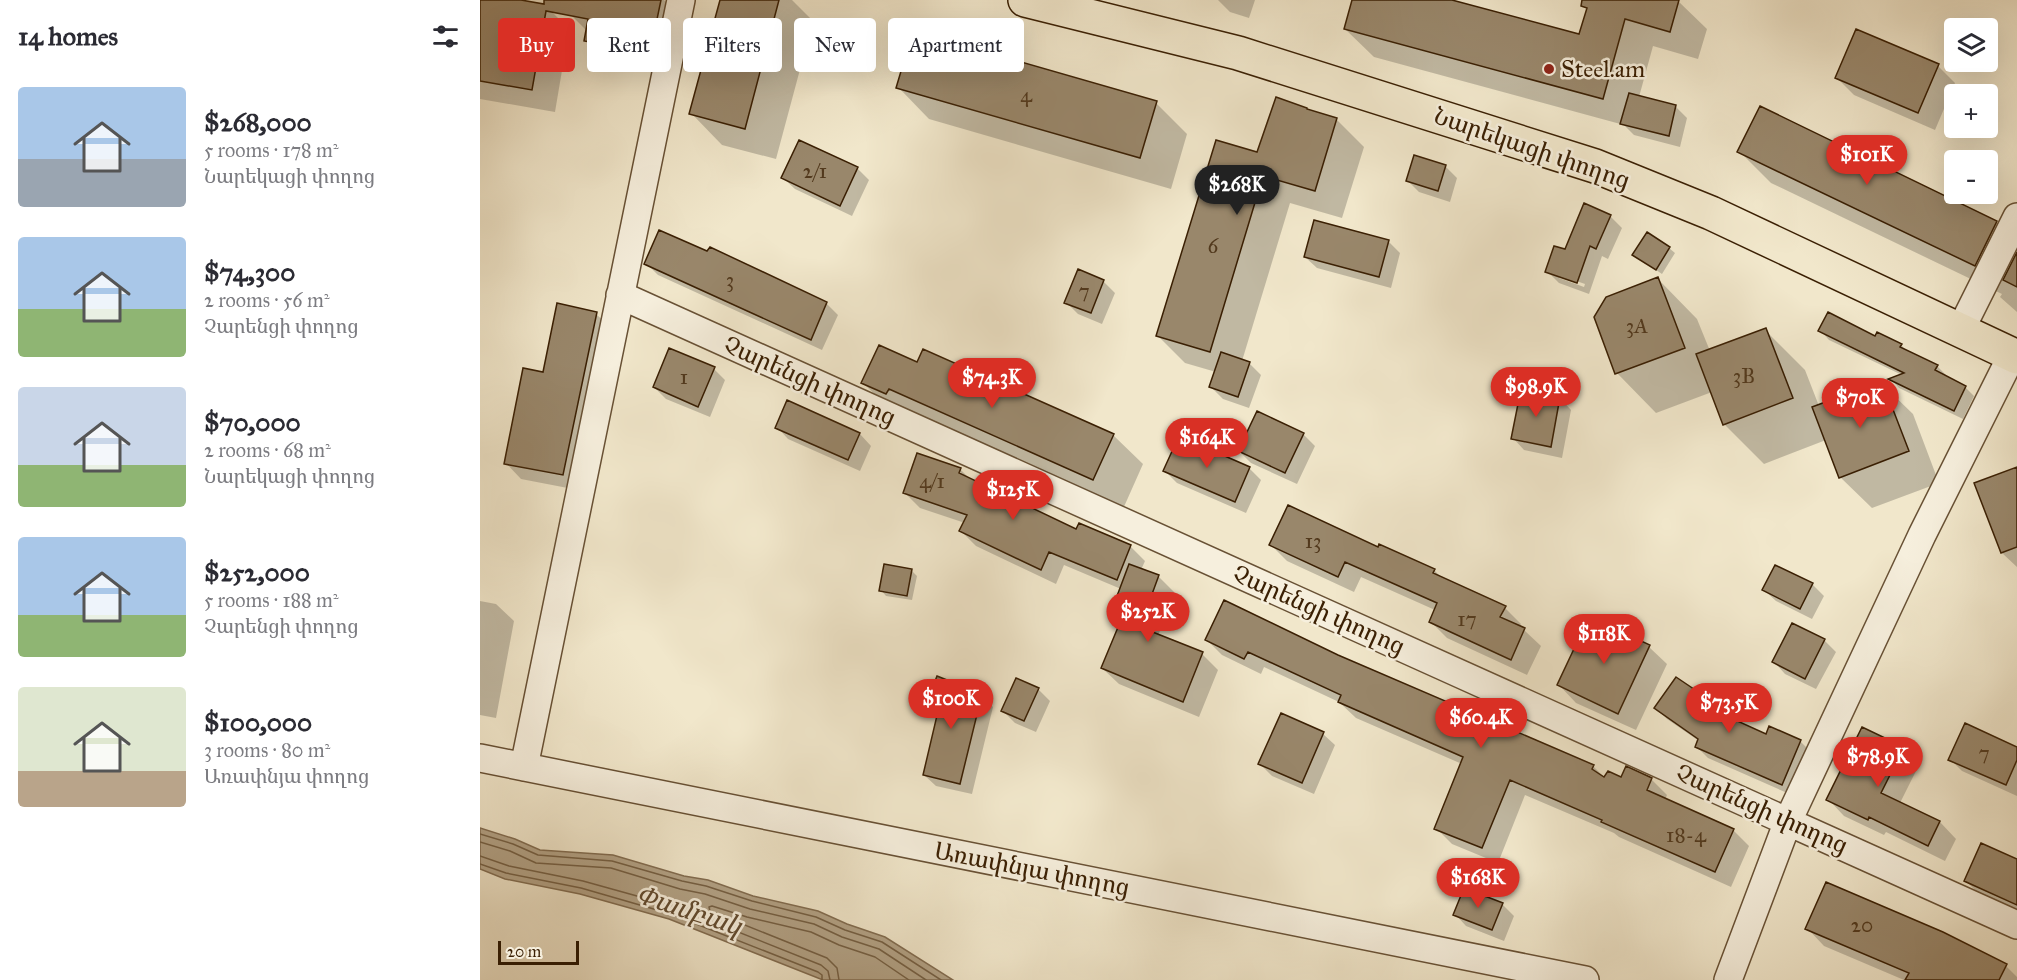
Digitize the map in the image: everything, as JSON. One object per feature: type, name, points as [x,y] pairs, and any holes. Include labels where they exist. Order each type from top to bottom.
[{"type":"highway","name":"Նարեկացի փողոց","points":[[1025,0],[1238,53],[1595,166],[1711,213],[2014,356]]},
{"type":"street","points":[[524,767],[681,0]]},
{"type":"street","points":[[1960,331],[2017,217]]},
{"type":"street","name":"Չարենցի փողոց","points":[[620,295],[2017,925]]},
{"type":"street","points":[[1728,980],[1788,821],[1923,535],[2014,356]]},
{"type":"street","name":"Առափնյա փողոց","points":[[480,758],[1585,980]]},
{"type":"water","name":"Փամբակ","points":[[480,828],[540,850],[613,855],[684,876],[708,880],[753,896],[818,911],[885,937],[953,980],[823,980],[669,919],[580,894],[505,879],[480,869]]},
{"type":"building","points":[[480,0],[521,0],[544,4],[544,0],[661,0],[657,18],[587,19],[546,11],[545,18],[498,18],[498,72],[535,72],[532,90],[480,81]]},
{"type":"building","points":[[720,0],[779,0],[774,18],[715,18]]},
{"type":"building","points":[[1352,0],[1452,0],[1579,34],[1587,8],[1581,6],[1582,0],[1679,0],[1670,32],[1625,19],[1603,99],[1344,29]]},
{"type":"building","points":[[587,24],[587,42],[584,41]]},
{"type":"building","points":[[1856,29],[1939,64],[1918,113],[1835,78]]},
{"type":"building","points":[[1024,63],[1157,101],[1140,158],[896,88],[901,72],[1024,72]]},
{"type":"building","points":[[700,72],[760,72],[745,129],[689,114]]},
{"type":"building","points":[[1629,93],[1676,105],[1669,136],[1620,124]]},
{"type":"building","points":[[1276,97],[1337,118],[1315,191],[1263,176],[1210,352],[1156,336],[1216,140],[1257,152]]},
{"type":"building","points":[[1760,106],[1944,195],[1944,204],[1962,204],[1997,221],[1975,266],[1737,152]]},
{"type":"building","points":[[799,140],[858,167],[840,206],[781,178]]},
{"type":"building","points":[[1414,155],[1446,165],[1438,191],[1406,181]]},
{"type":"building","points":[[1584,203],[1611,215],[1596,249],[1590,246],[1577,283],[1545,272],[1554,246],[1565,249]]},
{"type":"building","points":[[1314,220],[1389,240],[1379,277],[1304,257]]},
{"type":"building","points":[[659,230],[707,251],[710,247],[827,302],[811,340],[644,264]]},
{"type":"building","points":[[1647,232],[1670,247],[1656,270],[1632,255]]},
{"type":"building","points":[[2017,252],[2017,287],[2003,280]]},
{"type":"building","points":[[1078,269],[1104,280],[1091,313],[1064,303]]},
{"type":"building","points":[[1658,277],[1685,348],[1615,374],[1594,317],[1606,297]]},
{"type":"building","points":[[557,303],[597,312],[563,475],[504,464],[523,368],[543,372]]},
{"type":"building","points":[[1828,312],[1875,336],[1877,332],[1902,344],[1900,347],[1938,365],[1935,370],[1966,386],[1954,411],[1888,379],[1904,373],[1818,331]]},
{"type":"building","points":[[1766,328],[1793,398],[1723,425],[1696,354]]},
{"type":"building","points":[[879,345],[917,362],[923,349],[1114,434],[1093,480],[889,389],[886,394],[861,383]]},
{"type":"building","points":[[669,348],[715,367],[698,407],[653,387]]},
{"type":"building","points":[[1221,352],[1250,362],[1238,397],[1209,387]]},
{"type":"building","points":[[1882,381],[1909,451],[1839,478],[1812,407]]},
{"type":"building","points":[[1521,389],[1560,397],[1551,447],[1511,439]]},
{"type":"building","points":[[787,400],[860,433],[848,460],[775,428]]},
{"type":"building","points":[[1257,411],[1304,433],[1285,473],[1238,451]]},
{"type":"building","points":[[1179,436],[1250,467],[1235,502],[1163,471]]},
{"type":"building","points":[[917,453],[961,468],[959,473],[1076,529],[1079,523],[1131,545],[1117,580],[1049,552],[1041,570],[959,531],[967,515],[903,493]]},
{"type":"building","points":[[2017,467],[2017,547],[2001,553],[1974,483]]},
{"type":"building","points":[[1288,505],[1378,547],[1379,544],[1435,569],[1433,573],[1506,606],[1500,617],[1525,628],[1511,660],[1429,622],[1437,603],[1345,562],[1338,577],[1269,545]]},
{"type":"building","points":[[884,564],[912,569],[907,596],[879,591]]},
{"type":"building","points":[[1129,564],[1159,575],[1140,627],[1203,652],[1183,702],[1101,668],[1126,608],[1114,604]]},
{"type":"building","points":[[1775,565],[1813,583],[1800,609],[1762,590]]},
{"type":"building","points":[[1224,600],[1338,655],[1594,765],[1592,769],[1604,777],[1608,771],[1621,777],[1626,766],[1652,778],[1647,790],[1734,829],[1715,872],[1510,780],[1482,848],[1434,829],[1463,757],[1338,702],[1341,695],[1248,652],[1244,659],[1205,640]]},
{"type":"building","points":[[1589,617],[1650,645],[1618,714],[1557,685]]},
{"type":"building","points":[[1792,623],[1825,639],[1805,679],[1772,662]]},
{"type":"building","points":[[937,676],[982,694],[960,784],[923,775],[939,707],[927,702]]},
{"type":"building","points":[[1676,677],[1707,698],[1702,705],[1766,734],[1769,726],[1801,740],[1782,785],[1695,747],[1698,739],[1654,708]]},
{"type":"building","points":[[1016,678],[1039,688],[1024,721],[1001,711]]},
{"type":"building","points":[[1281,713],[1324,732],[1302,783],[1258,764]]},
{"type":"building","points":[[1965,723],[2017,747],[2017,760],[2006,785],[1948,760]]},
{"type":"building","points":[[1862,727],[1904,747],[1881,793],[1940,821],[1928,846],[1869,817],[1868,820],[1826,800]]},
{"type":"building","points":[[1981,843],[2017,859],[2017,905],[1964,881]]},
{"type":"building","points":[[1826,882],[1943,932],[2007,964],[1999,980],[1905,980],[1909,973],[1805,929]]},
{"type":"building","points":[[1464,888],[1503,903],[1492,930],[1453,915]]},
{"type":"place","name":"Steel.am","points":[[1549,69]]}]
